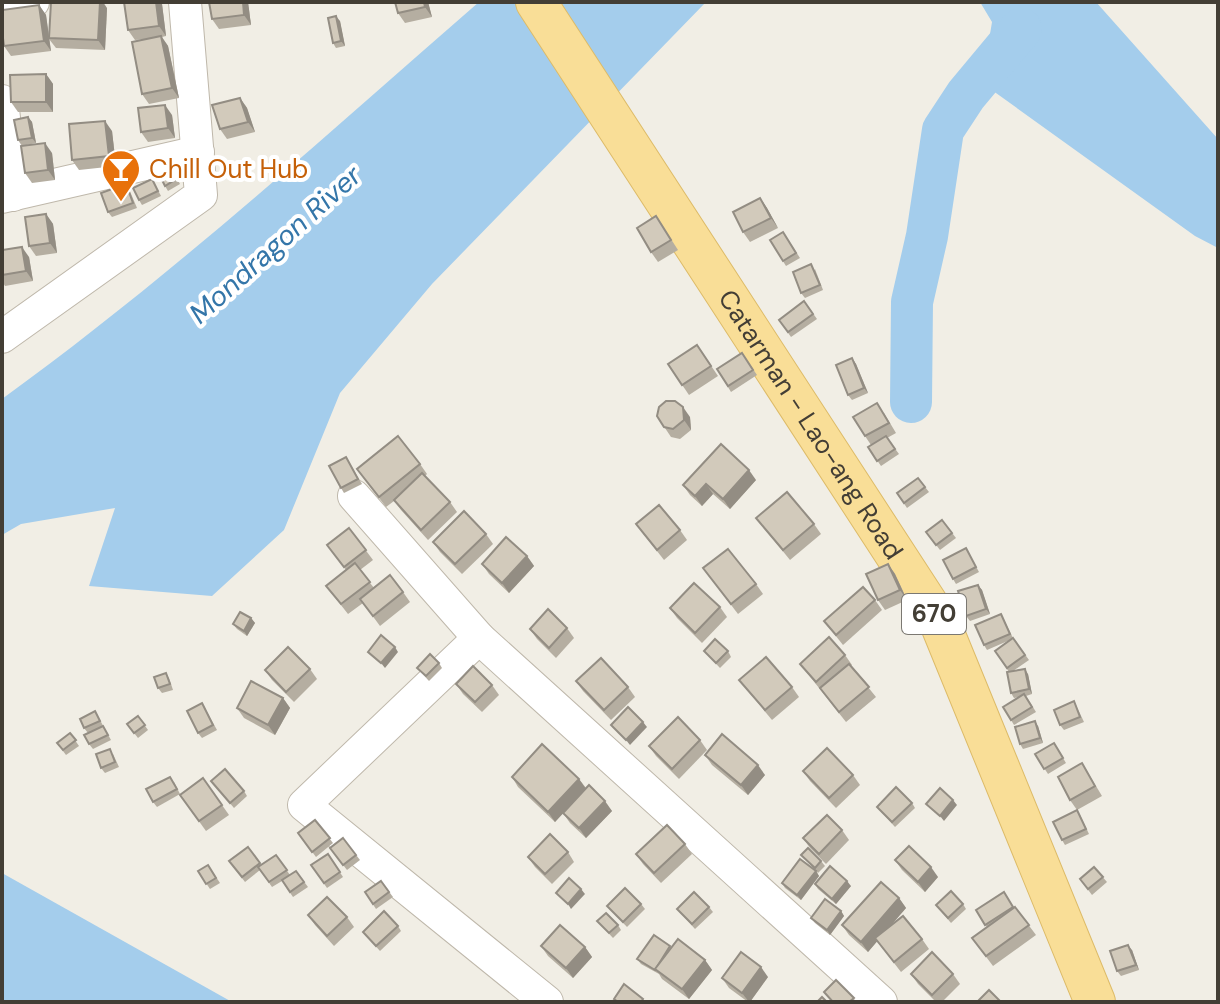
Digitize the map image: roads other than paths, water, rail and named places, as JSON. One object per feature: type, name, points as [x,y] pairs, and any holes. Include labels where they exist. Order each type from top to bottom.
[{"type":"main road","name":"Catarman - Lao-ang Road","points":[[536,2],[940,623],[1095,1002]]},
{"type":"street","points":[[2,8],[33,2]]},
{"type":"street","points":[[2,337],[201,195],[185,2]]},
{"type":"street","points":[[2,101],[8,196],[198,152]]},
{"type":"street","points":[[354,496],[479,638],[881,1002]]},
{"type":"street","points":[[479,638],[304,805],[547,1002]]},
{"type":"water","name":"Mondragon River","points":[[479,2],[706,2],[432,284],[340,393],[284,530],[212,596],[89,586],[115,508],[21,524],[2,535],[2,399],[185,256]]},
{"type":"water","points":[[980,2],[1096,2],[1218,139],[1218,248],[1195,236],[982,83],[992,22]]},
{"type":"water","points":[[2,873],[232,1002],[2,1002]]},
{"type":"waterway","points":[[911,402],[912,302],[927,236],[943,130],[966,95],[1021,29]]},
{"type":"place","name":"Chill Out Hub","points":[[121,203]]}]
